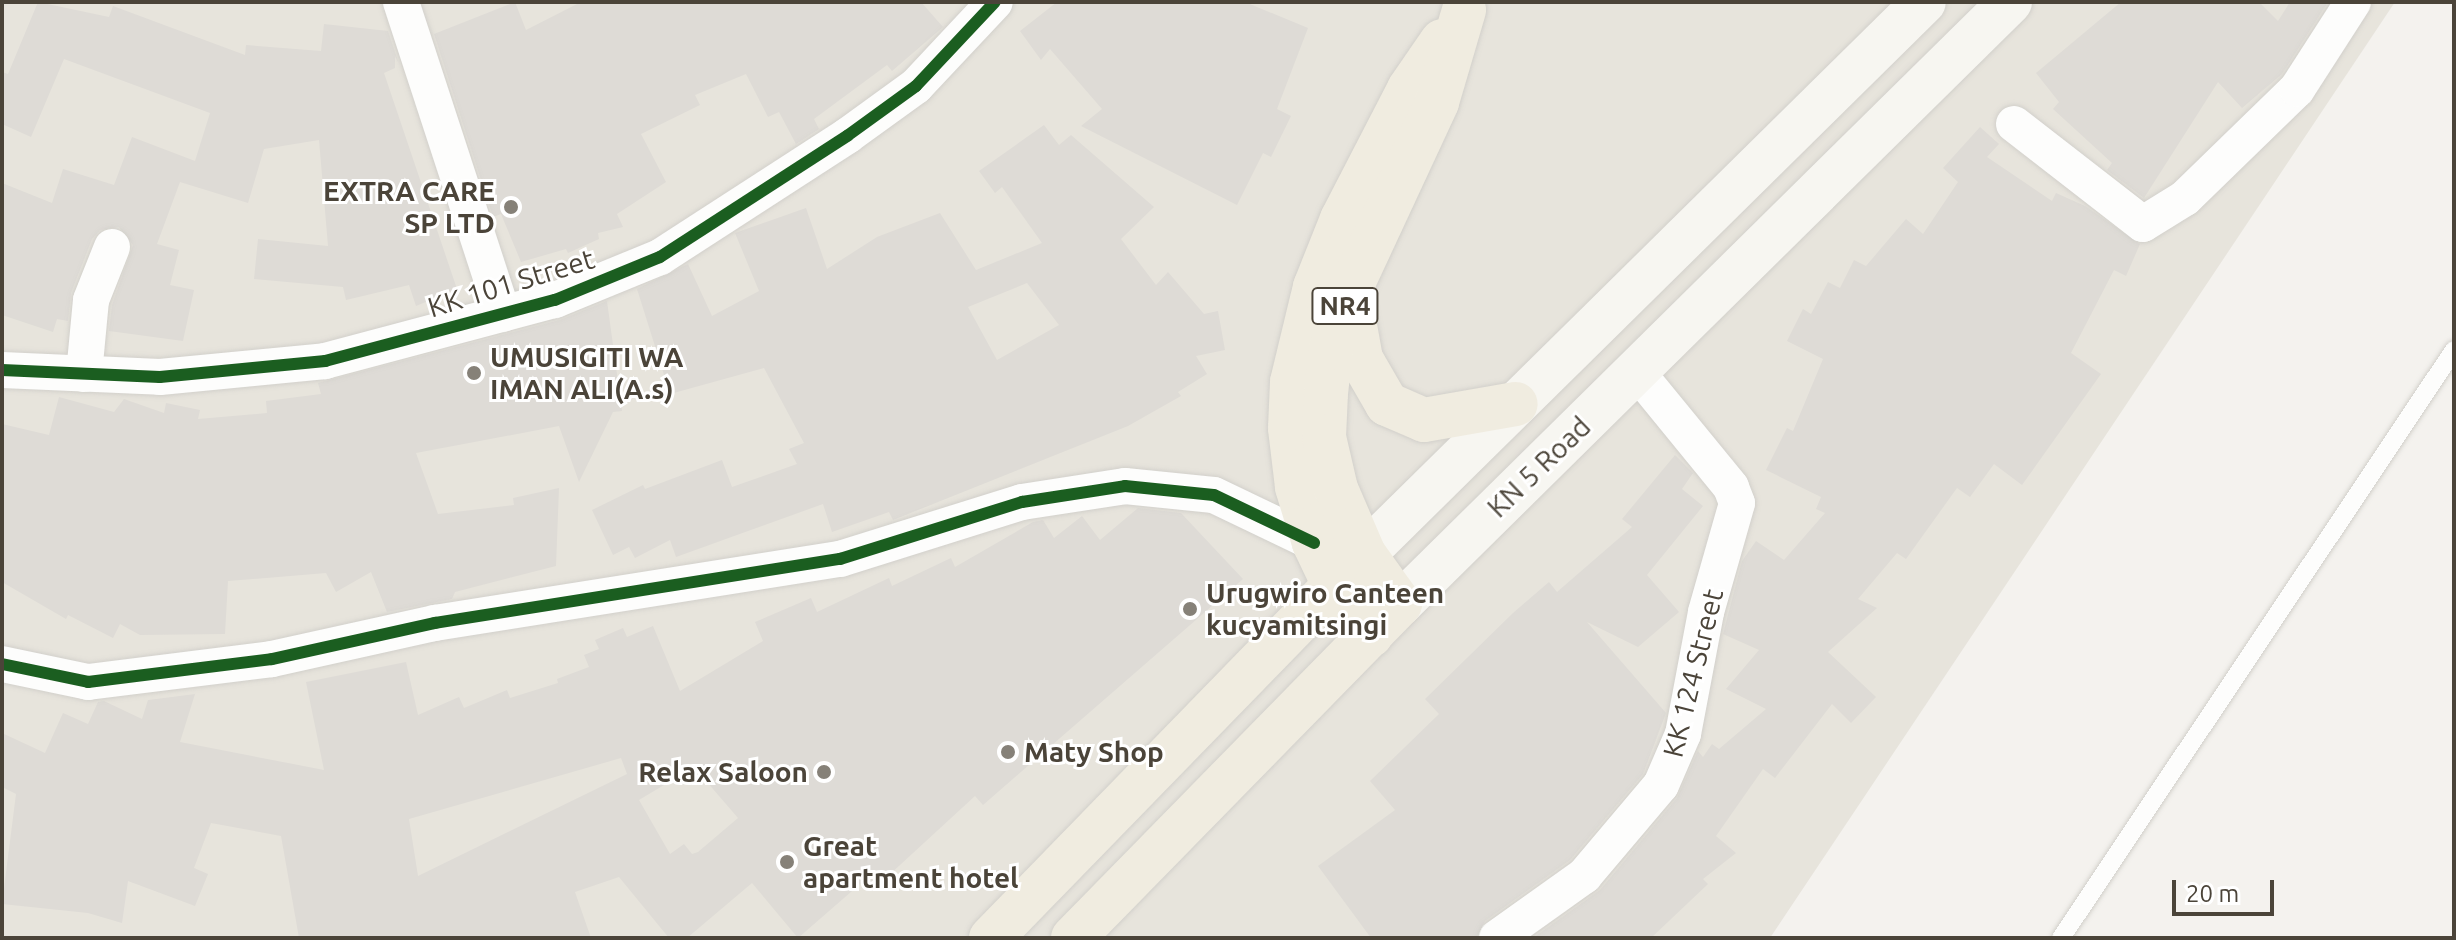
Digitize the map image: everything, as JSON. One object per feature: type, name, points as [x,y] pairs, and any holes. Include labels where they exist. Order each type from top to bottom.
[{"type":"highway","name":"NR4","points":[[1385,620],[1364,554],[1336,489],[1324,437],[1331,348],[1349,292],[1437,102],[1466,6]]},
{"type":"highway","name":"NR4","points":[[1385,620],[1334,585],[1314,543],[1297,487],[1290,428],[1292,382],[1315,287],[1369,161],[1409,89],[1466,6]]},
{"type":"highway","points":[[1349,292],[1361,359],[1387,404],[1424,420],[1516,404]]},
{"type":"highway","points":[[991,938],[1364,554]]},
{"type":"highway","name":"KN 5 Road","points":[[1073,938],[1385,620]]},
{"type":"main road","points":[[1364,554],[1924,2]]},
{"type":"main road","name":"KN 5 Road","points":[[1385,620],[2010,2]]},
{"type":"street","points":[[401,2],[503,314]]},
{"type":"street","name":"KK 101 Street","points":[[2,370],[160,377],[325,361],[555,300],[660,257],[916,86],[995,2]]},
{"type":"street","points":[[2014,124],[2143,224],[2185,198],[2297,89],[2353,2]]},
{"type":"street","points":[[84,374],[91,300],[112,247]]},
{"type":"street","name":"KK 124 Street","points":[[1497,938],[1584,876],[1661,785],[1683,734],[1706,612],[1735,523],[1737,503],[1731,487],[1637,372]]},
{"type":"street","points":[[2,664],[88,682],[272,659],[435,623],[840,559],[1022,502],[1125,486],[1214,495],[1314,543]]},
{"type":"lane","points":[[2061,938],[2454,350]]},
{"type":"shaded area","points":[[2,2],[2395,2],[1770,938],[2,938]]},
{"type":"building","points":[[38,2],[109,17],[113,6],[245,55],[246,45],[321,51],[324,24],[388,31],[399,64],[395,56],[395,68],[384,73],[457,289],[416,306],[409,285],[346,300],[343,287],[254,279],[258,239],[328,246],[319,140],[264,149],[248,203],[180,182],[157,244],[179,250],[170,285],[194,290],[183,341],[109,331],[112,305],[133,245],[119,227],[100,230],[92,239],[71,293],[68,321],[57,319],[53,332],[2,315],[2,183],[52,203],[63,169],[114,185],[132,137],[195,161],[210,113],[64,59],[31,137],[2,124],[2,72],[8,74]]},
{"type":"building","points":[[515,2],[526,30],[581,2],[921,2],[943,27],[892,71],[887,65],[814,119],[819,129],[796,144],[779,112],[768,117],[746,74],[695,95],[700,105],[641,134],[666,182],[617,214],[623,227],[598,233],[599,239],[568,253],[566,249],[521,262],[501,214],[493,217],[434,34]]},
{"type":"building","points":[[1057,2],[1245,2],[1308,28],[1277,109],[1291,116],[1271,157],[1263,153],[1237,205],[1081,126],[1102,109],[1050,49],[1041,60],[1020,31]]},
{"type":"building","points":[[2121,2],[2259,2],[2278,21],[2290,2],[2328,2],[2282,74],[2242,108],[2218,82],[2144,198],[2107,170],[2112,163],[2053,109],[2059,102],[2036,73]]},
{"type":"building","points":[[1044,125],[1059,145],[1071,135],[1154,207],[1121,239],[1156,285],[1168,272],[1204,314],[1218,311],[1225,350],[1196,356],[1207,374],[1178,392],[1181,396],[1128,426],[893,520],[889,512],[832,532],[823,504],[676,557],[670,540],[635,558],[629,547],[613,555],[592,510],[643,485],[645,489],[722,460],[732,487],[797,464],[789,449],[804,443],[764,368],[670,394],[637,289],[688,264],[712,316],[759,291],[735,233],[806,208],[827,269],[877,237],[940,213],[976,270],[1042,243],[1002,187],[995,193],[979,171]],"holes":[[[1027,283],[1059,325],[997,360],[968,307]]]},
{"type":"building","points":[[1980,127],[1999,144],[1987,157],[2052,201],[2056,193],[2085,206],[2140,244],[2126,276],[2114,270],[2071,353],[2101,374],[2022,485],[1994,464],[1970,497],[1957,488],[1906,559],[1897,553],[1858,599],[1877,608],[1828,652],[1876,697],[1851,723],[1832,704],[1775,778],[1763,769],[1716,836],[1736,853],[1703,879],[1708,884],[1651,938],[1533,938],[1600,890],[1677,798],[1698,751],[1703,757],[1712,744],[1719,749],[1766,709],[1726,689],[1759,650],[1723,634],[1742,561],[1756,541],[1784,560],[1825,513],[1816,509],[1821,497],[1766,470],[1787,428],[1793,431],[1823,359],[1787,341],[1803,309],[1811,314],[1828,282],[1840,288],[1854,260],[1866,266],[1906,219],[1923,234],[1958,182],[1943,168]]},
{"type":"building","points":[[607,301],[622,411],[613,412],[579,482],[559,426],[416,453],[438,514],[514,505],[513,498],[559,488],[556,566],[455,592],[452,599],[387,612],[371,572],[336,592],[326,573],[228,581],[225,634],[140,635],[120,624],[113,638],[68,615],[66,619],[2,582],[2,424],[49,435],[59,397],[114,412],[124,399],[164,413],[166,403],[200,410],[198,419],[267,413],[266,401],[321,394],[318,383],[560,320]]},
{"type":"building","points":[[1675,455],[1693,473],[1682,489],[1703,506],[1647,575],[1679,612],[1638,647],[1587,622],[1666,713],[1643,774],[1570,860],[1485,921],[1476,938],[1371,938],[1318,866],[1395,810],[1370,781],[1439,714],[1425,699],[1513,613],[1549,582],[1557,592],[1632,527],[1622,519]]},
{"type":"building","points":[[1138,508],[1181,513],[1243,579],[983,805],[975,796],[875,888],[867,878],[798,938],[752,883],[687,938],[669,938],[619,877],[575,892],[591,938],[299,938],[281,836],[211,823],[194,868],[208,874],[195,906],[128,881],[122,923],[88,913],[2,904],[16,794],[2,787],[2,733],[45,753],[63,713],[88,724],[98,702],[104,701],[142,719],[148,700],[195,694],[180,742],[324,770],[306,682],[406,662],[418,715],[459,697],[464,708],[507,690],[510,698],[558,683],[557,679],[589,667],[584,655],[599,649],[595,640],[623,628],[627,637],[653,626],[680,691],[763,641],[755,622],[811,598],[817,612],[889,578],[892,586],[951,558],[955,567],[1033,522],[1043,520],[1054,538],[1082,516],[1100,540]],"holes":[[[621,758],[627,774],[418,876],[409,819]],[[694,767],[738,818],[698,852],[692,854],[684,844],[670,854],[639,800]]]},
{"type":"cycle path","points":[[2,370],[160,377],[325,361],[555,300],[660,257],[847,136],[916,86],[995,2]]},
{"type":"cycle path","points":[[2,664],[88,682],[272,659],[435,623],[840,559],[1022,502],[1125,486],[1214,495],[1314,543]]},
{"type":"place","name":"EXTRA CARE SP LTD","points":[[511,207]]},
{"type":"place","name":"UMUSIGITI WA IMAN ALI(A.s)","points":[[474,373]]},
{"type":"place","name":"Urugwiro Canteen kucyamitsingi","points":[[1190,609]]},
{"type":"place","name":"Maty Shop","points":[[1008,752]]},
{"type":"place","name":"Relax Saloon","points":[[824,772]]},
{"type":"place","name":"Great apartment hotel","points":[[787,862]]}]
